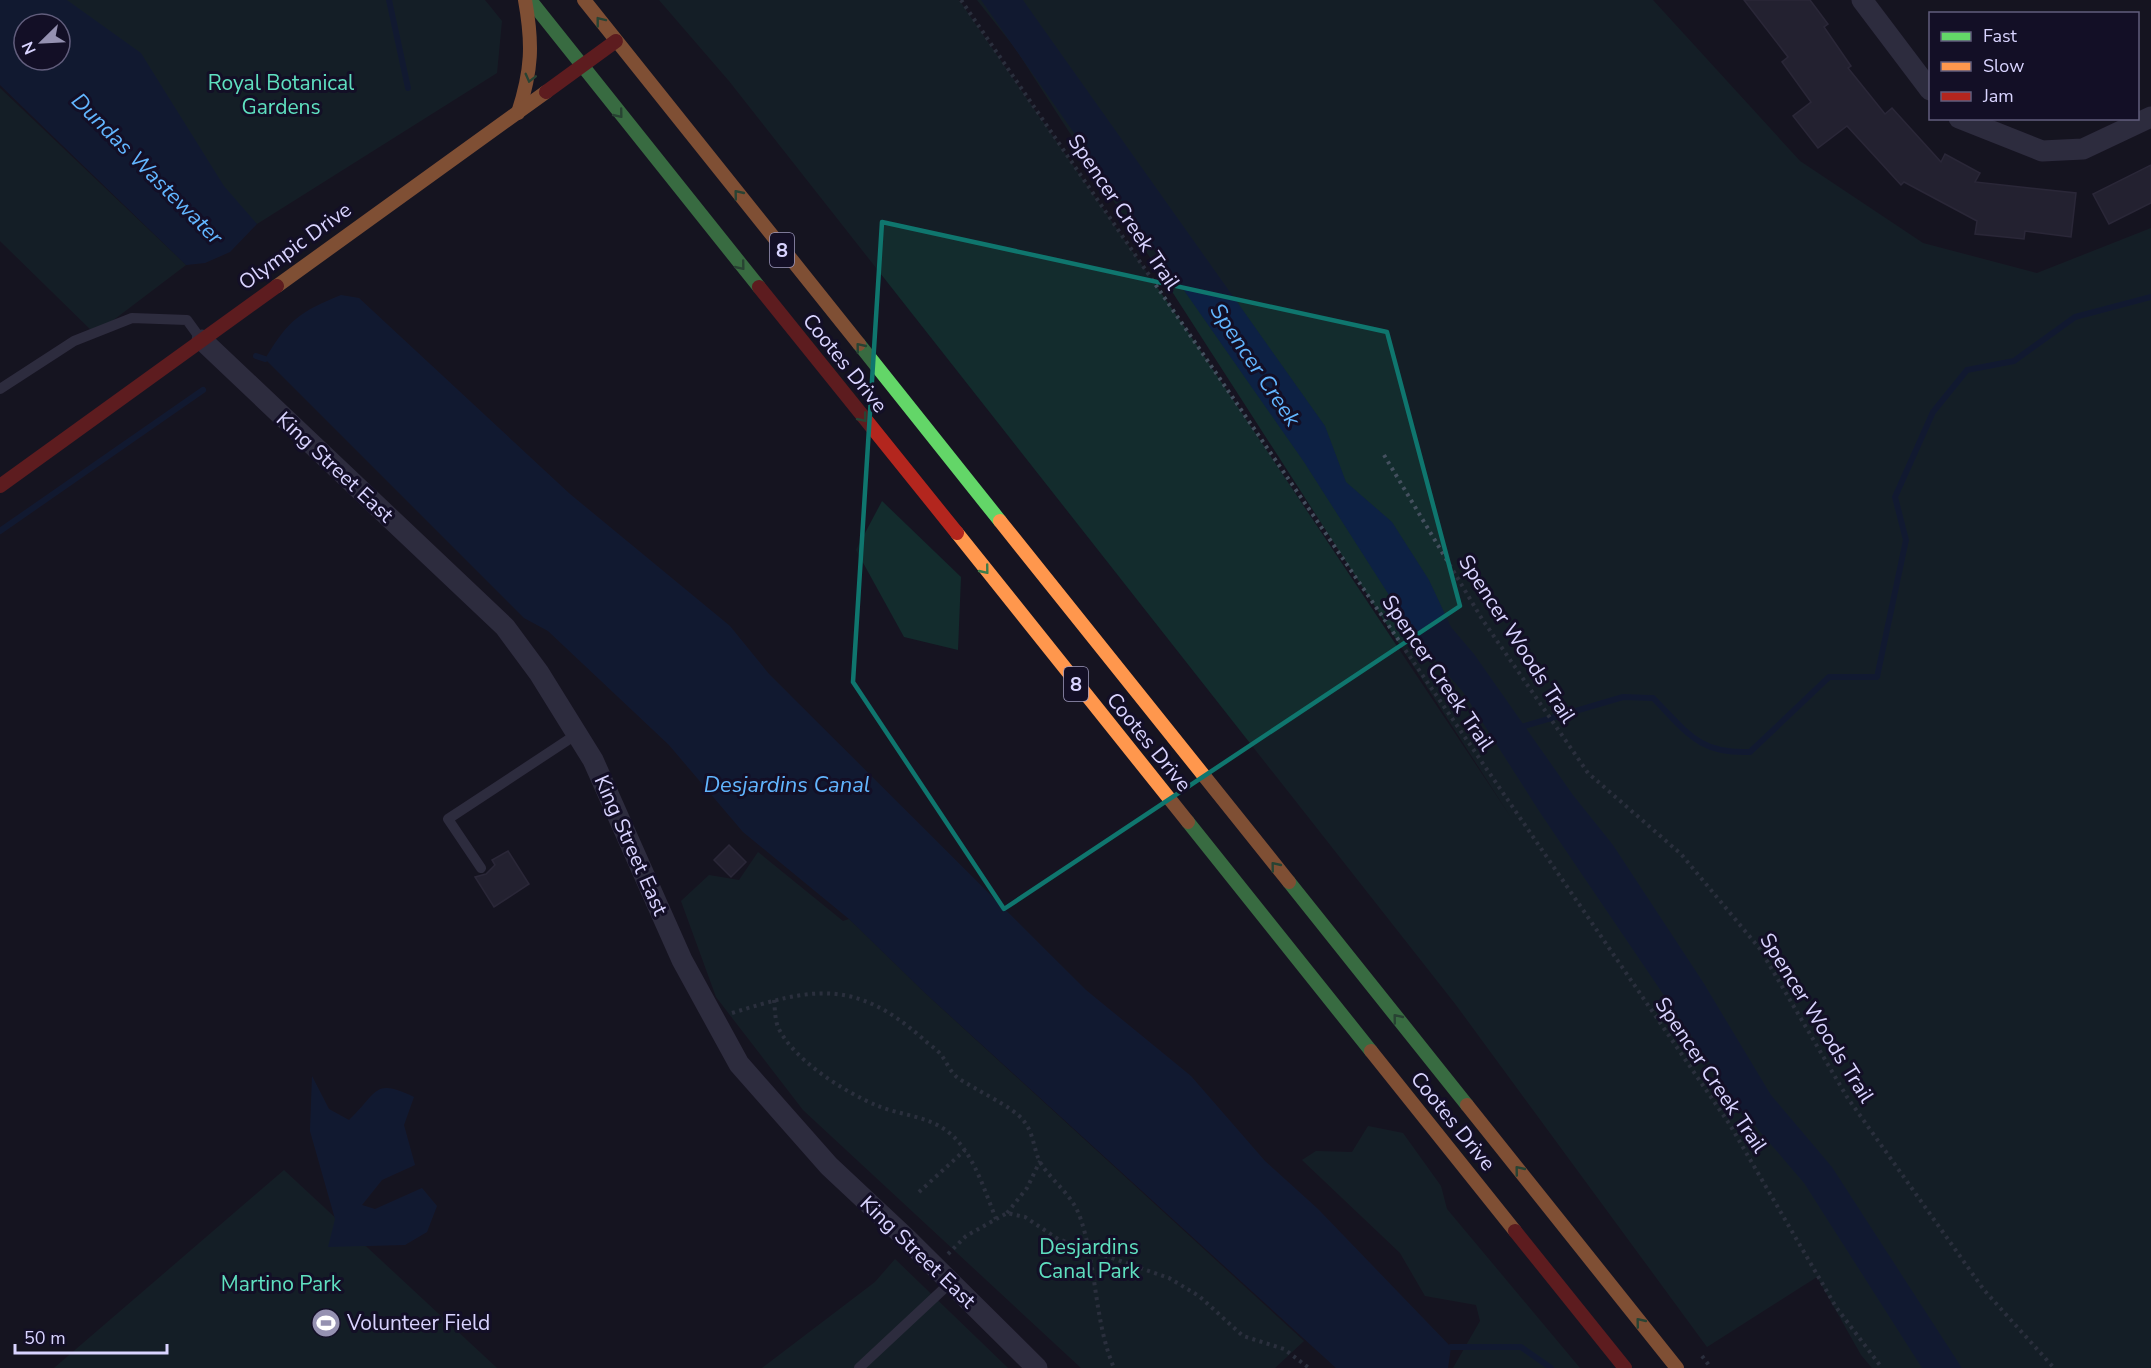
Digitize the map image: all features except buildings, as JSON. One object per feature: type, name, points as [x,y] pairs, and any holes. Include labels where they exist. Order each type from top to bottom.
[{"type":"main road","points":[[518,113],[532,75],[534,50],[525,0]]},
{"type":"main road","name":"Cootes Drive","points":[[530,0],[582,68],[1625,1368]]},
{"type":"main road","name":"Cootes Drive","points":[[584,0],[1677,1368]]},
{"type":"main road","name":"Olympic Drive","points":[[0,486],[582,68],[616,41]]},
{"type":"street","points":[[1862,0],[1929,89]]},
{"type":"street","points":[[1964,120],[2042,151],[2083,148],[2151,117]]},
{"type":"street","name":"King Street East","points":[[202,340],[505,627],[539,673],[593,760],[681,960],[739,1064],[829,1166],[1036,1368]]},
{"type":"lane","points":[[0,389],[74,341],[132,318],[187,320],[202,340]]},
{"type":"lane","points":[[481,868],[448,819],[577,734]]},
{"type":"lane","points":[[859,1368],[950,1283]]},
{"type":"path","name":"Spencer Creek Trail","points":[[962,0],[1730,1125],[1836,1307],[1882,1368]]},
{"type":"path","name":"Spencer Woods Trail","points":[[1384,455],[1482,619],[1588,773],[1681,854],[1760,949],[1847,1098],[1984,1290],[2054,1368]]},
{"type":"path","points":[[714,1019],[774,1000],[808,993],[845,994],[870,1001],[906,1024],[941,1055],[955,1077],[1022,1118],[1035,1139],[1040,1161],[1067,1193],[1080,1215],[1106,1350],[1114,1368]]},
{"type":"path","points":[[774,1000],[777,1025],[785,1039],[803,1058],[833,1082],[878,1106],[918,1117],[946,1131],[965,1150],[996,1219]]},
{"type":"path","points":[[919,1192],[965,1150]]},
{"type":"path","points":[[935,1267],[966,1236],[1007,1213],[1027,1188],[1040,1161]]},
{"type":"path","points":[[1007,1213],[1025,1217],[1058,1239],[1169,1278],[1199,1296],[1243,1336],[1284,1350],[1310,1368]]},
{"type":"highlighted area","points":[[882,222],[1387,332],[1460,606],[1004,909],[853,682]]},
{"type":"green space","name":"Royal Botanical Gardens","points":[[29,0],[485,0],[502,21],[497,73],[257,224],[72,36],[72,12],[44,12]]},
{"type":"green space","points":[[659,0],[959,0],[1188,332],[1512,819],[1015,48],[977,0],[1653,0],[1800,161],[1923,243],[2037,273],[2151,228],[2151,1368],[1872,1368],[1861,1355],[1817,1277],[1707,1347],[1456,1005],[729,81]]},
{"type":"green space","points":[[0,88],[186,265],[95,334],[0,241]]},
{"type":"green space","points":[[882,501],[961,577],[958,650],[904,637],[856,550]]},
{"type":"green space","name":"Desjardins Canal Park","points":[[758,852],[843,921],[849,919],[925,993],[1304,1341],[1275,1368],[1081,1368],[803,1110],[716,997],[681,901],[709,875],[739,880]]},
{"type":"green space","points":[[1368,1126],[1403,1133],[1441,1186],[1447,1209],[1580,1368],[1453,1368],[1480,1321],[1476,1305],[1425,1296],[1400,1253],[1302,1160],[1316,1151],[1352,1152]]},
{"type":"green space","name":"Martino Park","points":[[284,1170],[497,1368],[54,1368]]},
{"type":"green space","points":[[895,1259],[1008,1368],[762,1368],[875,1282]]},
{"type":"water","name":"Dundas Wastewater","points":[[0,0],[67,0],[141,53],[224,186],[257,224],[230,252],[205,263],[186,265],[0,85]]},
{"type":"water","name":"Spencer Creek","points":[[981,0],[1023,0],[1325,426],[1346,482],[1392,522],[1429,580],[1451,627],[1474,654],[1573,795],[1613,845],[1703,982],[1771,1095],[1832,1167],[1962,1368],[1922,1368],[1804,1183],[1743,1112],[1541,814],[1463,692],[1419,642],[1304,462]]},
{"type":"water","name":"Desjardins Canal","points":[[341,295],[359,298],[570,494],[730,626],[769,674],[1086,990],[1191,1076],[1265,1161],[1318,1209],[1451,1347],[1448,1368],[1336,1368],[925,993],[849,919],[743,832],[669,745],[548,631],[524,618],[265,359],[281,335],[297,318]]},
{"type":"water","points":[[312,1076],[329,1109],[349,1120],[377,1091],[383,1088],[391,1088],[414,1097],[404,1125],[415,1165],[382,1180],[362,1205],[375,1209],[422,1188],[437,1206],[427,1232],[405,1245],[328,1247],[335,1219],[310,1131]]},
{"type":"waterway","points":[[389,0],[408,88]]},
{"type":"waterway","points":[[1518,728],[1623,697],[1653,698],[1685,731],[1705,745],[1732,752],[1750,752],[1829,677],[1877,677],[1906,540],[1895,497],[1933,412],[1967,370],[2014,361],[2075,317],[2151,297]]},
{"type":"waterway","points":[[256,356],[265,359]]},
{"type":"waterway","points":[[0,531],[203,390]]},
{"type":"waterway","points":[[1451,1347],[1521,1347],[1551,1368]]},
{"type":"traffic: fast","points":[[530,0],[759,287]]},
{"type":"traffic: fast","points":[[859,344],[1000,521]]},
{"type":"traffic: fast","points":[[1188,822],[1371,1051]]},
{"type":"traffic: fast","points":[[1289,882],[1467,1105]]},
{"type":"traffic: slow","points":[[518,113],[530,57],[525,0]]},
{"type":"traffic: slow","points":[[584,0],[859,344]]},
{"type":"traffic: slow","points":[[277,286],[546,92]]},
{"type":"traffic: slow","points":[[1000,521],[1289,882]]},
{"type":"traffic: slow","points":[[957,533],[1188,822]]},
{"type":"traffic: slow","points":[[1371,1051],[1515,1231]]},
{"type":"traffic: slow","points":[[1467,1105],[1677,1368]]},
{"type":"traffic: jam","points":[[546,92],[616,41]]},
{"type":"traffic: jam","points":[[0,486],[277,286]]},
{"type":"traffic: jam","points":[[759,287],[957,533]]},
{"type":"traffic: jam","points":[[1515,1231],[1625,1368]]},
{"type":"place","name":"Volunteer Field","points":[[326,1323]]}]
